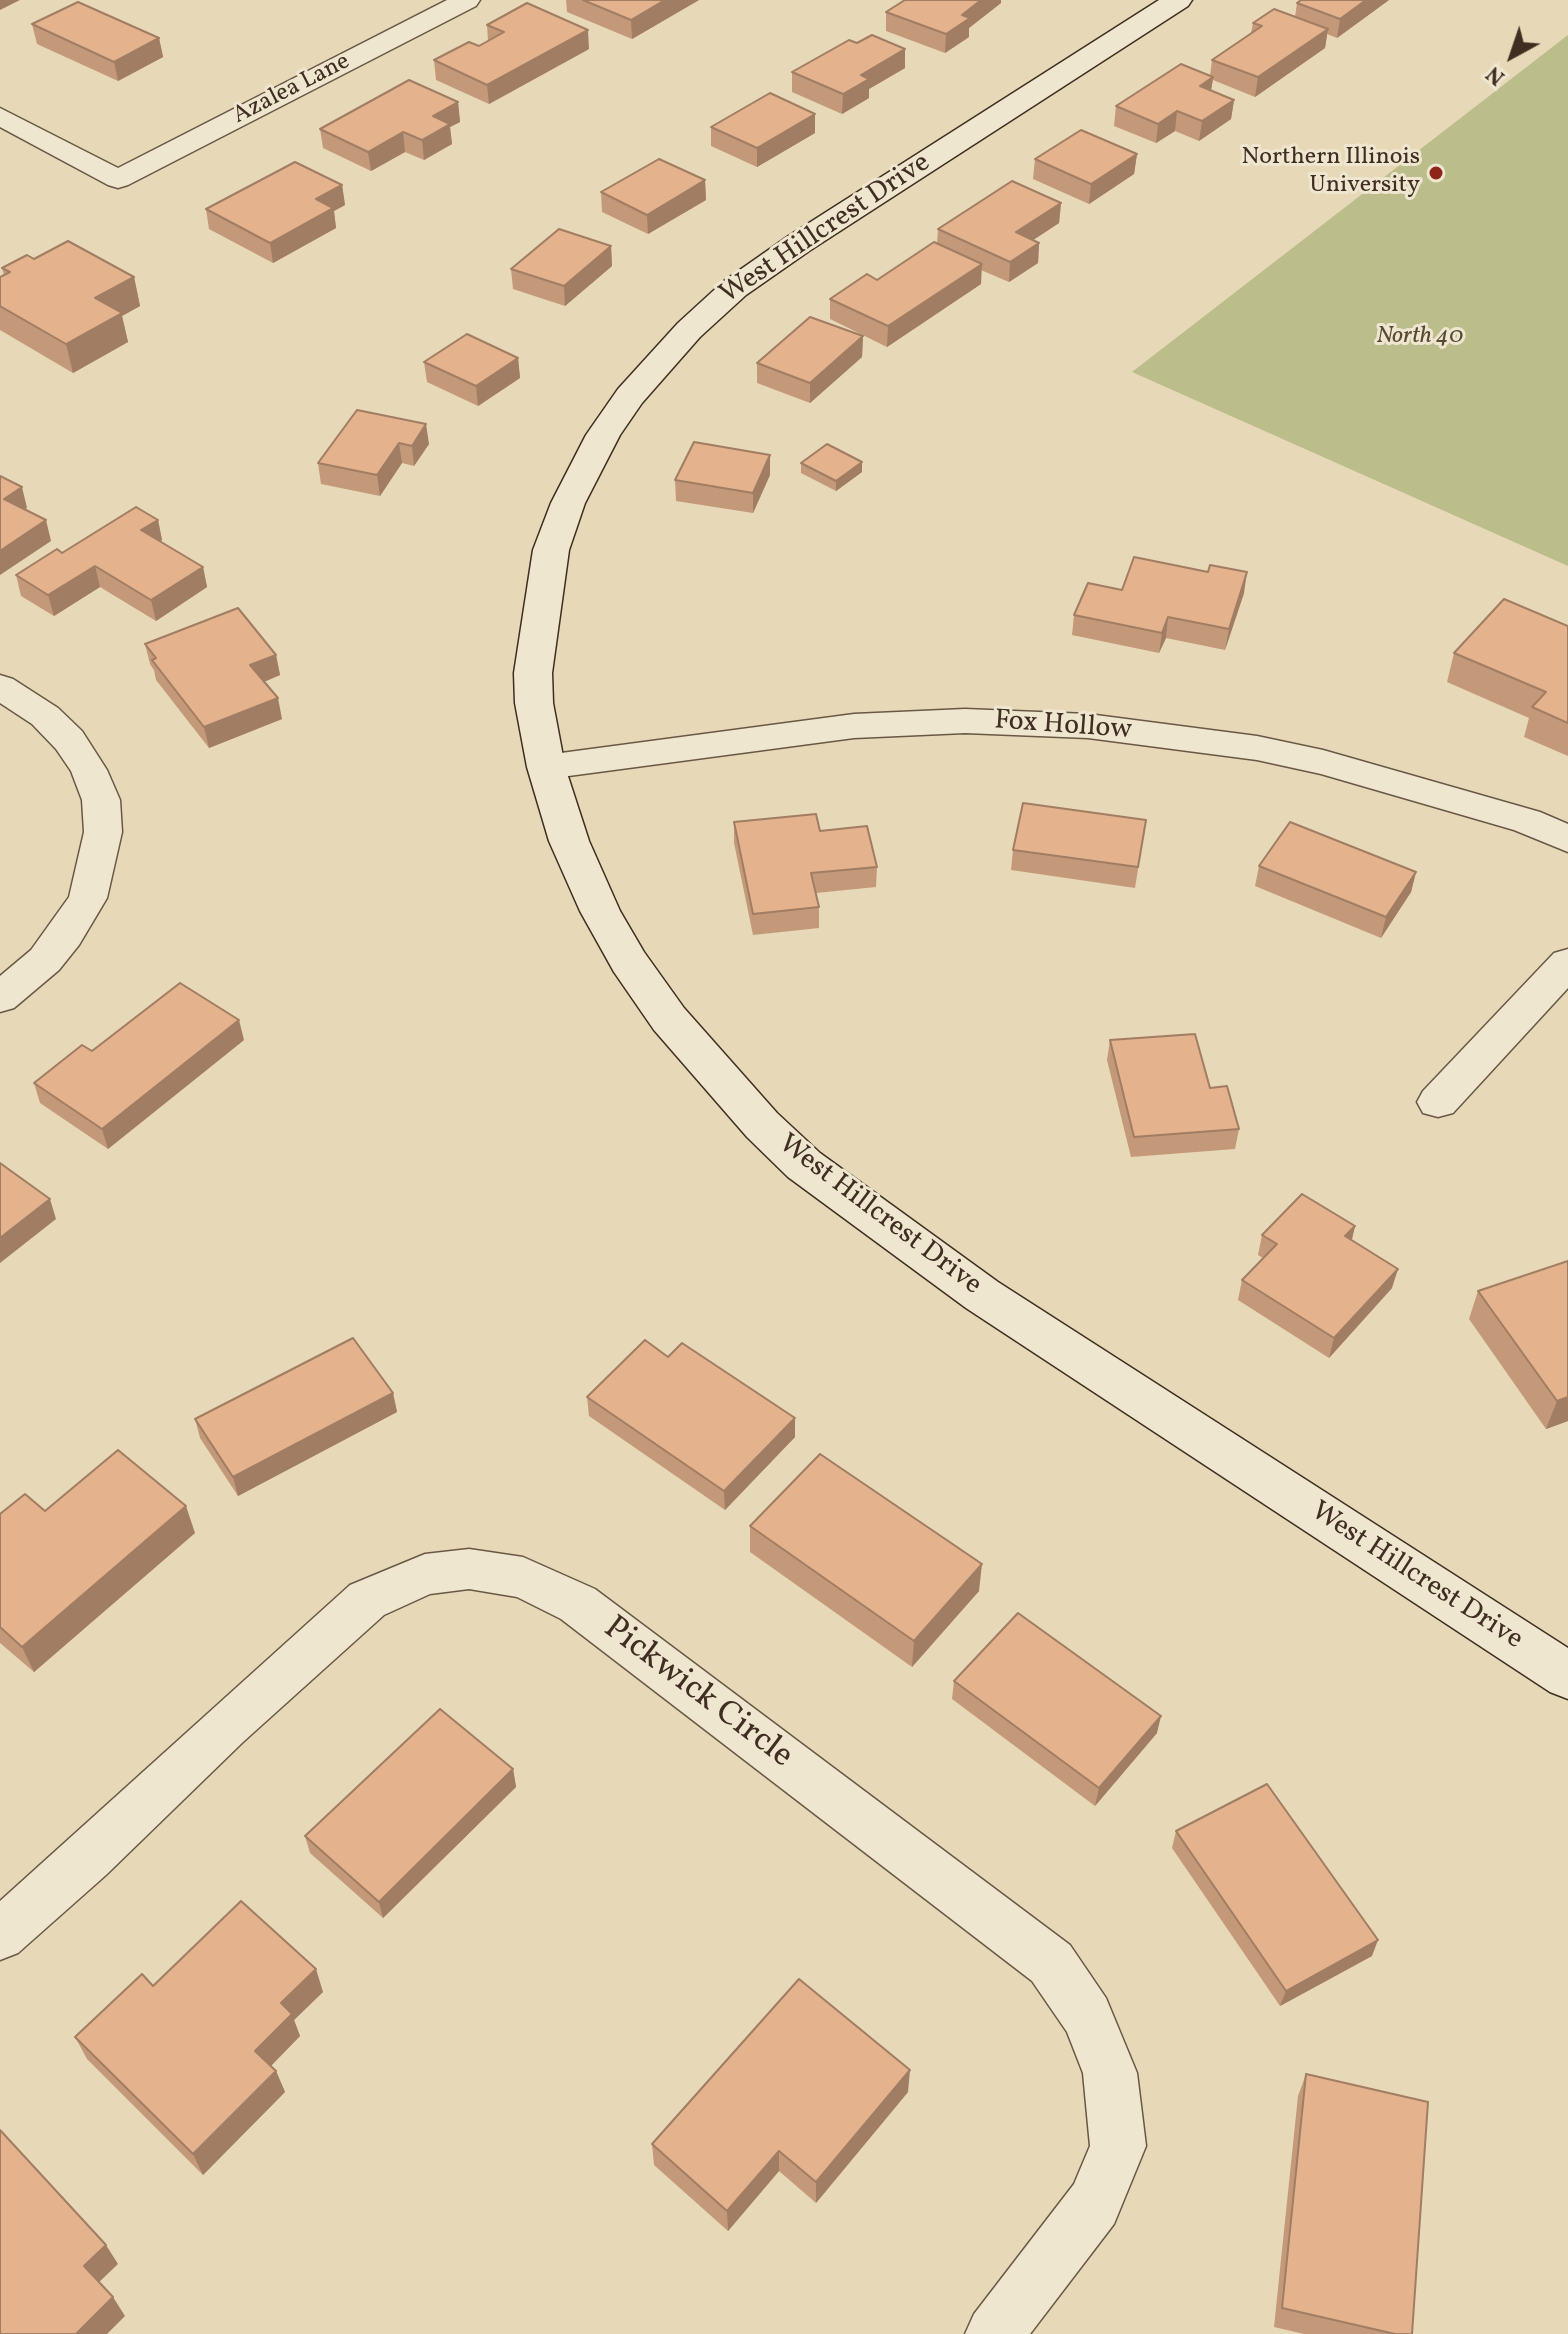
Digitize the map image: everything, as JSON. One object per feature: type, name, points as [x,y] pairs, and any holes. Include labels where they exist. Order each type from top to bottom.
[{"type":"street","name":"Azalea Lane","points":[[0,116],[118,179],[467,0]]},
{"type":"street","name":"West Hillcrest Drive","points":[[1178,0],[798,244],[735,288],[689,330],[630,396],[596,448],[568,503],[551,550],[533,673],[534,703],[546,767],[569,841],[600,911],[629,962],[669,1019],[762,1125],[804,1165],[982,1295],[1568,1676]]},
{"type":"street","points":[[0,687],[45,716],[69,740],[89,770],[101,800],[103,832],[88,898],[45,960],[0,998]]},
{"type":"street","name":"Fox Hollow","points":[[546,767],[854,726],[965,721],[1088,726],[1257,748],[1323,762],[1527,821],[1568,839]]},
{"type":"street","points":[[1438,1102],[1568,963]]},
{"type":"street","name":"Pickwick Circle","points":[[0,1935],[88,1858],[226,1726],[367,1600],[425,1574],[469,1569],[523,1578],[578,1604],[1051,1963],[1087,2016],[1110,2073],[1118,2146],[1094,2204],[994,2334]]},
{"type":"green space","name":"North 40","points":[[1568,35],[1568,566],[1132,372]]},
{"type":"building","points":[[583,0],[665,0],[631,20]]},
{"type":"building","points":[[905,0],[981,0],[962,15],[970,18],[946,34],[886,12]]},
{"type":"building","points":[[1301,0],[1366,0],[1340,19],[1297,3]]},
{"type":"building","points":[[78,2],[159,38],[114,62],[32,24]]},
{"type":"building","points":[[527,3],[588,30],[487,85],[434,60],[469,42],[479,46],[504,32],[487,25]]},
{"type":"building","points":[[1274,9],[1328,29],[1258,77],[1212,60],[1262,26],[1253,23]]},
{"type":"building","points":[[872,35],[905,49],[861,75],[869,79],[843,94],[792,72],[849,40],[857,43]]},
{"type":"building","points":[[1181,64],[1213,77],[1200,86],[1234,100],[1202,121],[1177,111],[1158,124],[1116,106]]},
{"type":"building","points":[[409,80],[458,102],[433,116],[450,124],[422,140],[403,132],[368,152],[320,129]]},
{"type":"building","points":[[770,93],[815,114],[757,148],[711,127]]},
{"type":"building","points":[[1081,130],[1137,154],[1091,184],[1035,159]]},
{"type":"building","points":[[659,159],[705,180],[647,215],[601,192]]},
{"type":"building","points":[[295,162],[342,185],[316,199],[333,208],[270,243],[206,209]]},
{"type":"building","points":[[1012,181],[1061,203],[1016,232],[1039,243],[1010,262],[938,229]]},
{"type":"building","points":[[559,229],[611,246],[564,286],[511,269]]},
{"type":"building","points":[[68,241],[134,277],[95,298],[122,313],[66,344],[0,306],[0,277],[10,272],[2,268],[27,255],[34,259]]},
{"type":"building","points":[[934,242],[982,264],[888,326],[830,299],[867,274],[877,280]]},
{"type":"building","points":[[810,317],[863,336],[810,383],[757,363]]},
{"type":"building","points":[[467,334],[518,358],[476,386],[424,362]]},
{"type":"building","points":[[357,410],[426,424],[412,446],[399,443],[377,475],[318,463]]},
{"type":"building","points":[[694,442],[770,455],[753,493],[675,480]]},
{"type":"building","points":[[827,444],[862,462],[836,481],[801,463]]},
{"type":"building","points":[[0,476],[22,487],[4,499],[46,520],[0,551]]},
{"type":"building","points":[[136,507],[158,520],[141,530],[203,567],[151,600],[95,566],[48,595],[16,575],[57,549],[62,553]]},
{"type":"building","points":[[1134,557],[1208,572],[1210,565],[1247,572],[1229,629],[1168,617],[1162,633],[1074,615],[1088,583],[1122,590]]},
{"type":"building","points":[[1504,599],[1568,626],[1568,723],[1532,707],[1546,692],[1454,653]]},
{"type":"building","points":[[238,608],[276,655],[250,665],[278,698],[204,727],[152,660],[156,658],[145,644]]},
{"type":"building","points":[[1023,803],[1146,820],[1138,867],[1013,850]]},
{"type":"building","points":[[816,814],[820,831],[867,826],[877,867],[811,873],[819,907],[753,914],[734,822]]},
{"type":"building","points":[[1290,822],[1416,872],[1386,917],[1259,866]]},
{"type":"building","points":[[180,983],[239,1020],[102,1129],[34,1083],[82,1045],[92,1051]]},
{"type":"building","points":[[1195,1034],[1210,1088],[1227,1086],[1239,1129],[1134,1137],[1110,1040]]},
{"type":"building","points":[[0,1163],[50,1199],[0,1238]]},
{"type":"building","points":[[1302,1194],[1355,1226],[1345,1236],[1398,1269],[1334,1338],[1242,1280],[1277,1244],[1262,1235]]},
{"type":"building","points":[[1568,1261],[1568,1397],[1557,1401],[1478,1291]]},
{"type":"building","points":[[353,1338],[393,1393],[233,1477],[195,1419]]},
{"type":"building","points":[[645,1340],[668,1357],[682,1343],[795,1418],[724,1491],[587,1397]]},
{"type":"building","points":[[118,1450],[186,1506],[22,1647],[0,1627],[0,1514],[25,1494],[45,1511]]},
{"type":"building","points":[[820,1454],[982,1564],[914,1641],[750,1526]]},
{"type":"building","points":[[1018,1613],[1161,1716],[1099,1788],[954,1681]]},
{"type":"building","points":[[440,1709],[513,1769],[379,1902],[305,1836]]},
{"type":"building","points":[[1267,1784],[1378,1940],[1286,1991],[1176,1831]]},
{"type":"building","points":[[241,1901],[316,1969],[281,2003],[292,2014],[255,2051],[276,2071],[193,2154],[75,2037],[142,1974],[153,1986]]},
{"type":"building","points":[[799,1979],[910,2070],[816,2182],[779,2151],[727,2211],[652,2144]]},
{"type":"building","points":[[1306,2074],[1428,2102],[1412,2334],[1395,2334],[1282,2308]]},
{"type":"building","points":[[0,2130],[106,2245],[84,2266],[113,2297],[76,2334],[0,2334]]},
{"type":"place","name":"Northern Illinois University","points":[[1436,173]]}]
